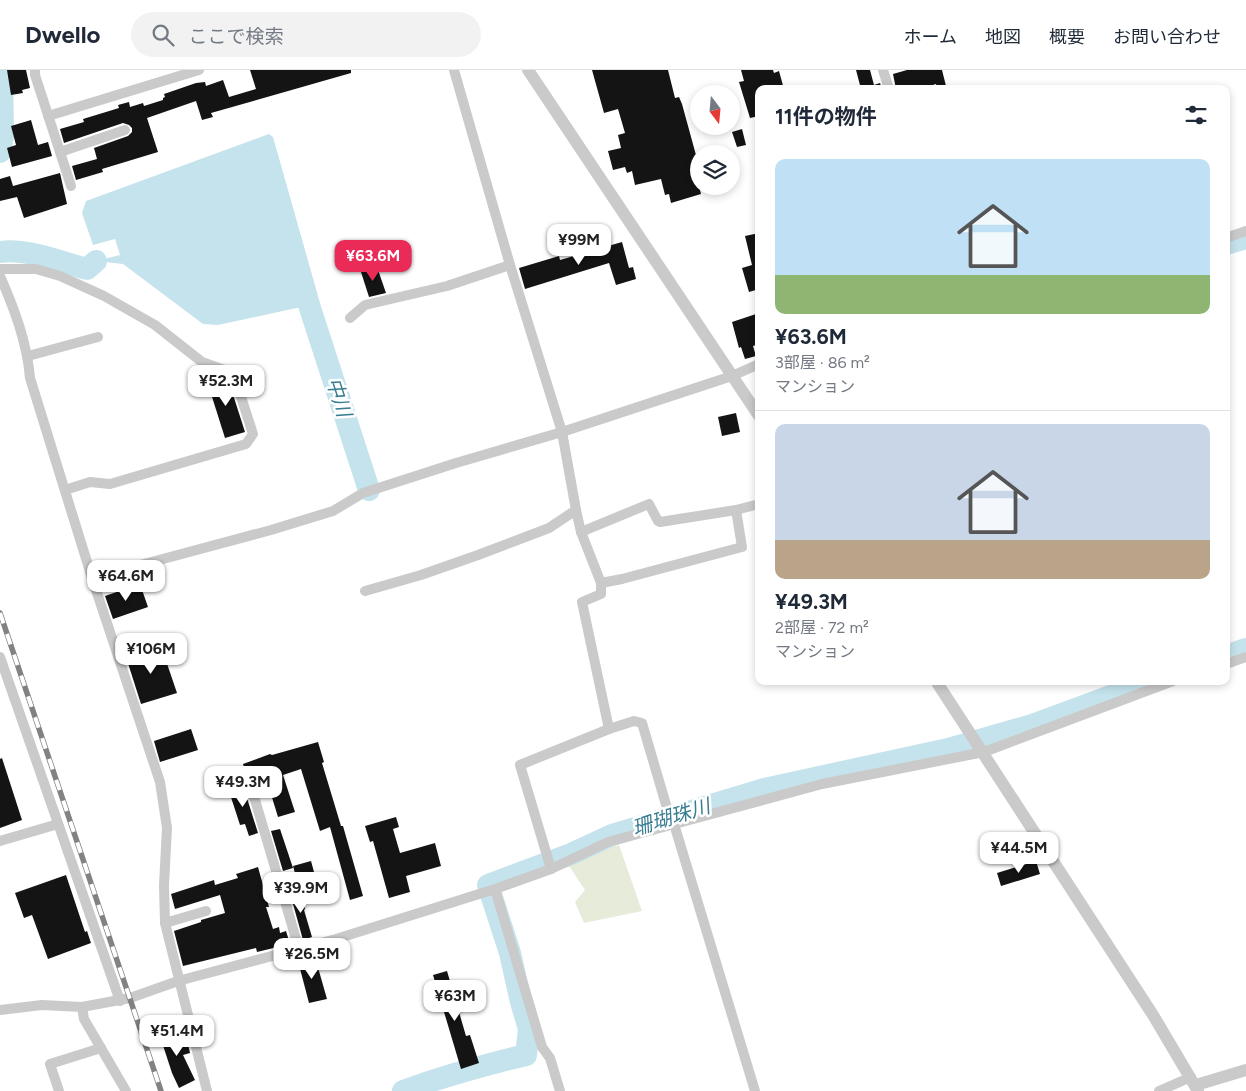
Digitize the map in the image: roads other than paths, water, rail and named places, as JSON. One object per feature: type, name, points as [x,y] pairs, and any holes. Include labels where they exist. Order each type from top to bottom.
[{"type":"street","points":[[35,70],[71,186]]},
{"type":"street","points":[[48,116],[199,70]]},
{"type":"street","points":[[454,70],[510,265],[562,432],[576,510],[582,532],[601,583],[600,594],[582,602],[610,729]]},
{"type":"street","points":[[528,70],[755,410]]},
{"type":"street","points":[[883,70],[888,85]]},
{"type":"street","points":[[60,152],[125,130]]},
{"type":"street","points":[[1230,237],[1246,231]]},
{"type":"street","points":[[350,318],[365,305],[447,286],[510,265]]},
{"type":"street","points":[[0,269],[36,269],[60,276],[104,296],[155,325],[202,362],[230,372],[234,375],[252,434],[246,444],[110,484],[90,482],[65,490]]},
{"type":"street","points":[[0,276],[10,300],[28,356],[30,378],[92,578],[160,782],[166,828],[165,923],[207,1091]]},
{"type":"street","points":[[28,356],[98,337]]},
{"type":"street","points":[[92,578],[271,530],[333,511],[363,493],[562,432],[732,376],[755,366]]},
{"type":"street","points":[[582,532],[649,504],[660,522],[736,510],[755,505]]},
{"type":"street","points":[[365,591],[422,575],[478,555],[548,528],[576,510]]},
{"type":"street","points":[[601,583],[742,547],[736,510]]},
{"type":"street","points":[[0,657],[120,1001]]},
{"type":"street","points":[[1230,663],[1246,657]]},
{"type":"street","points":[[939,685],[1153,1014],[1195,1084]]},
{"type":"street","points":[[0,1010],[42,1005],[82,1007],[120,1001],[178,980],[336,939],[495,889],[552,870],[608,842],[822,784],[984,752],[1162,685]]},
{"type":"street","points":[[552,870],[520,765],[610,729],[634,721],[642,723],[755,1091]]},
{"type":"street","points":[[253,793],[299,949]]},
{"type":"street","points":[[0,841],[58,824]]},
{"type":"street","points":[[495,889],[542,1047],[550,1058],[560,1091]]},
{"type":"street","points":[[165,923],[206,911]]},
{"type":"street","points":[[82,1007],[84,1019],[126,1091]]},
{"type":"street","points":[[59,1091],[50,1064],[101,1048]]},
{"type":"street","points":[[1159,1091],[1195,1084],[1246,1070]]},
{"type":"water","points":[[269,134],[273,137],[320,303],[218,325],[203,324],[123,264],[96,261],[120,255],[115,239],[93,245],[82,213],[86,201]]},
{"type":"waterway","points":[[0,152],[3,136],[2,70]]},
{"type":"waterway","name":"中川","points":[[1230,243],[1246,238]]},
{"type":"waterway","name":"中川","points":[[0,252],[10,251],[32,254],[87,269],[96,261]]},
{"type":"waterway","name":"中川","points":[[309,305],[369,490]]},
{"type":"waterway","name":"珊瑚珠川","points":[[1230,655],[1246,649]]},
{"type":"waterway","name":"珊瑚珠川","points":[[403,1091],[464,1071],[526,1055],[529,1029],[510,953],[488,885],[571,854],[612,835],[764,789],[948,749],[1032,725],[1140,685]]},
{"type":"railway","points":[[0,613],[161,1091]]}]
